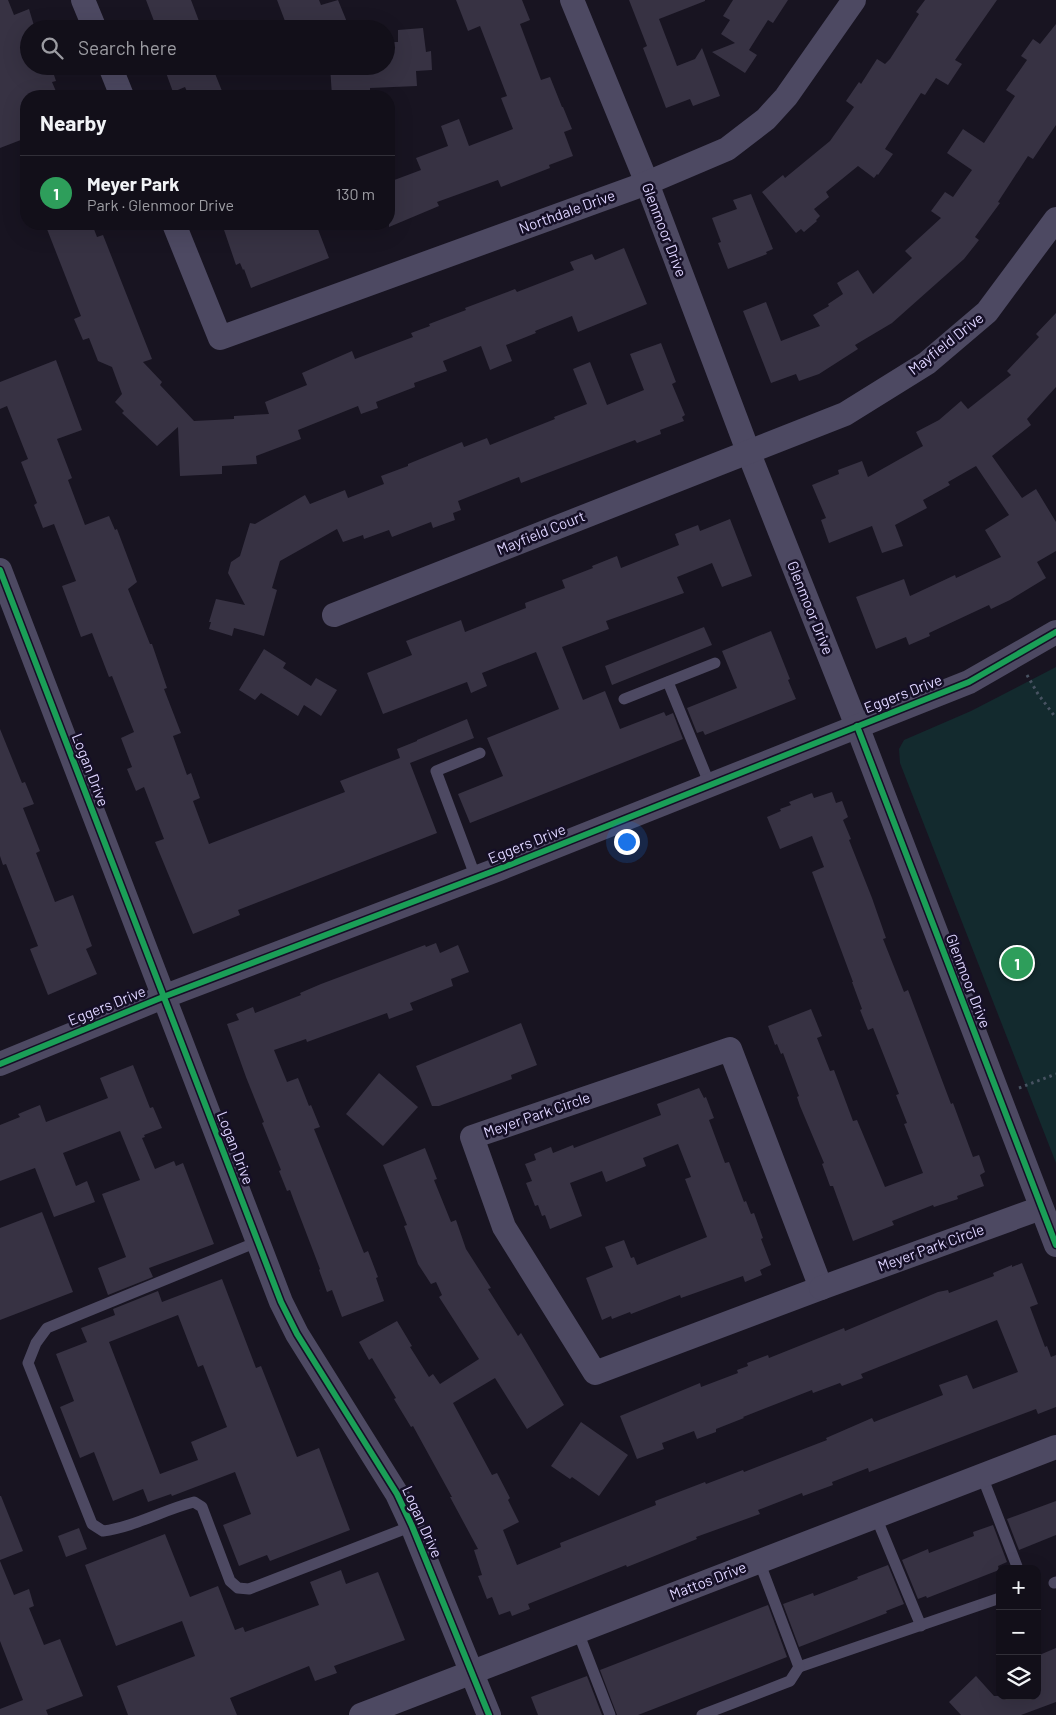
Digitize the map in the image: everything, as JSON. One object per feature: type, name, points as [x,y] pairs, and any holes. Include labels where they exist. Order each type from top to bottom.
[{"type":"street","points":[[83,0],[91,20]]},
{"type":"street","name":"Glenmoor Drive","points":[[572,0],[647,183],[748,451],[857,726],[1056,1246]]},
{"type":"street","name":"Northdale Drive","points":[[176,230],[220,338],[647,183],[727,149],[766,119],[786,97],[854,0]]},
{"type":"street","points":[[114,75],[120,90]]},
{"type":"street","name":"Mayfield Drive","points":[[748,451],[845,414],[927,363],[987,312],[1056,219]]},
{"type":"street","name":"Mayfield Court","points":[[334,615],[748,451]]},
{"type":"street","name":"Logan Drive","points":[[0,570],[281,1302],[298,1334],[397,1494],[412,1526],[489,1715]]},
{"type":"street","name":"Eggers Drive","points":[[0,1064],[163,997],[476,878],[969,682],[1056,632]]},
{"type":"street","name":"Meyer Park Circle","points":[[821,1288],[730,1050],[472,1137],[504,1227],[595,1373],[1041,1208]]},
{"type":"street","name":"Mattos Drive","points":[[361,1715],[1056,1447]]},
{"type":"lane","points":[[624,699],[715,663]]},
{"type":"lane","points":[[668,682],[710,785]]},
{"type":"lane","points":[[476,878],[436,771],[480,753]]},
{"type":"lane","points":[[257,1242],[46,1328],[36,1343],[28,1363],[92,1524],[103,1531],[118,1529],[178,1506],[194,1502],[202,1507],[230,1581],[238,1588],[249,1589],[412,1526]]},
{"type":"lane","points":[[982,1476],[1016,1565]]},
{"type":"lane","points":[[876,1516],[921,1626]]},
{"type":"lane","points":[[759,1561],[799,1667]]},
{"type":"lane","points":[[702,1715],[790,1681],[799,1667],[996,1599]]},
{"type":"lane","points":[[578,1632],[610,1715]]},
{"type":"path","points":[[1017,655],[1038,694],[1056,718]]},
{"type":"path","points":[[999,1096],[1056,1074]]},
{"type":"green space","points":[[1056,667],[1056,1163],[900,763],[899,749],[904,740],[971,711]]},
{"type":"building","points":[[0,0],[8,0],[14,15],[29,9],[32,20],[20,20],[20,75],[54,75],[56,81],[52,82],[55,90],[20,90],[20,140],[0,148]]},
{"type":"building","points":[[146,0],[191,0],[199,20],[157,20],[154,20]]},
{"type":"building","points":[[277,0],[319,0],[321,5],[338,0],[346,20],[285,20]]},
{"type":"building","points":[[456,0],[522,0],[530,20],[520,24],[541,80],[550,77],[572,129],[564,132],[573,156],[549,165],[550,168],[501,187],[498,180],[437,202],[439,206],[395,224],[395,180],[421,170],[416,158],[448,146],[441,126],[459,119],[469,146],[513,129],[501,98],[507,96],[480,26],[468,31]]},
{"type":"building","points":[[629,0],[705,0],[659,19],[677,66],[695,59],[702,48],[720,96],[693,106],[690,99],[666,108],[643,48],[647,46]]},
{"type":"building","points":[[733,0],[788,0],[773,23],[768,20],[749,50],[757,55],[745,73],[712,52],[735,43],[721,34],[730,20],[723,16]]},
{"type":"building","points":[[925,0],[997,0],[955,60],[962,64],[948,85],[936,78],[925,95],[921,93],[885,149],[893,154],[878,175],[874,178],[858,166],[826,192],[829,197],[814,209],[820,216],[817,221],[804,232],[801,229],[796,233],[762,192],[783,175],[785,178],[830,141],[854,107],[846,101],[859,82],[861,84],[877,59],[885,64],[890,59],[919,14],[916,12]]},
{"type":"building","points":[[1056,24],[1056,125],[1033,159],[1028,156],[998,202],[1000,203],[975,237],[979,240],[964,259],[892,323],[855,345],[858,349],[819,374],[799,381],[796,374],[771,383],[743,311],[766,302],[781,341],[820,326],[813,315],[829,306],[828,304],[843,294],[837,283],[858,270],[873,294],[912,258],[905,251],[941,218],[931,211],[945,192],[953,197],[972,170],[947,153],[963,129],[984,143],[1015,96],[1006,90],[1027,60],[1021,56],[1033,39],[1040,44]]},
{"type":"building","points":[[423,28],[426,52],[431,51],[432,70],[416,71],[417,86],[370,88],[370,90],[332,90],[331,75],[395,75],[395,42],[398,42],[398,30]]},
{"type":"building","points":[[167,75],[216,75],[222,90],[186,90],[185,87],[172,90]]},
{"type":"building","points":[[751,194],[773,249],[766,252],[767,254],[728,269],[718,243],[721,242],[712,218],[737,209],[733,200]]},
{"type":"building","points":[[47,230],[94,230],[97,237],[103,235],[152,359],[143,362],[162,382],[160,385],[194,421],[234,419],[234,416],[269,414],[265,402],[307,385],[302,373],[352,351],[355,359],[413,337],[411,333],[466,310],[465,308],[515,289],[517,292],[574,270],[570,262],[592,254],[595,260],[624,248],[647,304],[578,332],[572,316],[535,331],[536,333],[506,345],[512,361],[490,370],[481,346],[443,361],[447,371],[414,383],[415,387],[376,402],[378,408],[361,414],[358,406],[298,430],[301,439],[256,456],[257,464],[222,466],[222,474],[180,476],[178,427],[157,446],[122,413],[124,411],[115,402],[122,394],[112,367],[98,361],[89,338],[83,340],[74,319],[81,316]]},
{"type":"building","points":[[224,230],[318,230],[329,258],[251,288],[244,269],[240,263],[236,265]]},
{"type":"building","points":[[1056,313],[1056,387],[1027,419],[1031,425],[992,456],[1022,498],[1036,489],[1056,522],[1056,551],[1037,562],[1046,578],[1010,600],[991,609],[989,605],[929,633],[930,636],[909,645],[906,637],[876,649],[856,597],[904,579],[910,596],[955,575],[956,578],[1001,557],[985,530],[1009,515],[976,466],[948,482],[950,485],[923,500],[927,508],[895,525],[903,546],[882,553],[872,526],[829,543],[821,520],[826,518],[812,485],[839,474],[838,470],[862,461],[868,477],[923,446],[916,432],[939,420],[961,401],[968,409],[1011,375],[1007,371],[1039,337],[1036,334]]},
{"type":"building","points":[[661,343],[676,382],[672,384],[685,415],[682,417],[684,421],[660,430],[661,434],[637,443],[635,440],[521,483],[519,477],[458,501],[461,510],[453,513],[455,520],[433,528],[431,522],[392,537],[389,530],[364,539],[363,535],[343,542],[337,529],[280,561],[272,588],[277,590],[264,636],[234,628],[232,636],[209,629],[211,622],[209,622],[216,599],[245,605],[228,573],[231,562],[240,556],[250,523],[255,524],[305,495],[310,504],[345,490],[348,498],[384,484],[381,476],[462,442],[464,447],[487,438],[490,445],[587,404],[573,369],[590,362],[607,405],[644,390],[630,354]]},
{"type":"building","points":[[56,360],[82,430],[57,439],[72,478],[68,480],[85,525],[109,516],[115,530],[117,529],[137,582],[128,589],[150,644],[152,644],[167,688],[164,689],[181,733],[173,736],[187,775],[191,773],[200,798],[193,801],[209,844],[345,792],[340,781],[400,758],[397,749],[467,719],[474,738],[410,763],[437,833],[238,910],[240,915],[193,934],[155,842],[164,839],[144,787],[136,791],[127,769],[132,767],[121,738],[134,732],[112,676],[109,677],[92,633],[81,637],[62,586],[76,581],[54,524],[43,528],[34,505],[37,503],[21,462],[28,459],[7,406],[0,409],[0,382]]},
{"type":"building","points":[[730,519],[752,576],[722,587],[712,563],[677,577],[684,593],[606,621],[609,629],[562,647],[583,700],[605,691],[620,729],[664,712],[666,716],[673,713],[683,739],[470,823],[458,794],[503,776],[487,738],[559,709],[536,652],[482,673],[487,686],[471,693],[467,682],[383,714],[367,673],[412,655],[406,641],[461,620],[465,632],[526,608],[525,603],[565,588],[562,580],[593,568],[592,566],[617,556],[621,568],[679,545],[675,534],[698,525],[700,531]]},
{"type":"building","points":[[704,627],[712,645],[612,685],[605,666]]},
{"type":"building","points":[[771,631],[796,699],[705,735],[703,731],[697,733],[687,708],[737,688],[722,651]]},
{"type":"building","points":[[264,649],[286,663],[283,668],[311,686],[316,678],[337,690],[321,716],[304,705],[298,716],[261,693],[255,700],[239,690]]},
{"type":"building","points":[[0,729],[22,783],[25,782],[34,804],[23,808],[40,851],[36,853],[55,902],[73,895],[92,946],[86,949],[97,974],[48,995],[30,949],[38,946],[6,864],[3,865],[0,856]]},
{"type":"building","points":[[832,792],[836,803],[842,801],[848,817],[843,820],[851,839],[849,840],[872,898],[886,938],[883,939],[904,992],[908,990],[973,1157],[979,1155],[985,1172],[980,1175],[984,1186],[957,1196],[958,1199],[934,1207],[933,1205],[892,1221],[894,1225],[853,1241],[833,1186],[830,1186],[822,1164],[824,1163],[800,1106],[797,1097],[799,1096],[783,1053],[781,1054],[777,1044],[775,1045],[768,1026],[811,1009],[822,1036],[817,1038],[830,1071],[834,1070],[853,1121],[857,1120],[885,1187],[923,1173],[904,1124],[907,1123],[896,1095],[899,1094],[873,1028],[868,1030],[860,1010],[862,1009],[853,982],[812,872],[824,867],[812,836],[780,849],[767,817],[791,805],[789,802],[812,793],[814,798]]},
{"type":"building","points":[[436,943],[440,953],[458,945],[469,972],[451,979],[453,986],[410,1003],[413,1010],[389,1019],[387,1013],[307,1042],[306,1039],[274,1050],[287,1082],[298,1078],[309,1106],[311,1105],[320,1127],[314,1129],[364,1253],[368,1251],[378,1277],[376,1278],[384,1301],[342,1317],[332,1290],[327,1292],[290,1190],[287,1191],[279,1171],[281,1170],[262,1123],[264,1122],[227,1024],[239,1020],[236,1014],[253,1007],[255,1013],[301,995],[300,993],[321,984],[425,945],[426,947]]},
{"type":"building","points":[[521,1023],[537,1065],[511,1075],[512,1079],[439,1106],[432,1106],[416,1066]]},
{"type":"building","points":[[133,1065],[150,1108],[153,1107],[162,1128],[144,1135],[145,1137],[142,1138],[155,1169],[174,1161],[176,1166],[183,1163],[214,1244],[149,1268],[153,1277],[108,1295],[98,1268],[126,1257],[102,1194],[140,1180],[120,1131],[63,1153],[76,1186],[87,1181],[95,1202],[54,1217],[35,1168],[0,1181],[0,1125],[20,1117],[18,1114],[40,1105],[46,1122],[108,1098],[100,1078]]},
{"type":"building","points":[[379,1073],[418,1107],[383,1146],[346,1114]]},
{"type":"building","points":[[699,1088],[704,1098],[706,1097],[714,1118],[709,1120],[725,1163],[729,1162],[744,1202],[746,1201],[751,1214],[754,1213],[771,1265],[760,1270],[762,1275],[745,1282],[743,1276],[681,1298],[680,1295],[631,1314],[630,1312],[612,1319],[611,1316],[602,1320],[586,1278],[613,1267],[605,1247],[624,1240],[631,1258],[634,1257],[637,1265],[707,1237],[685,1179],[691,1177],[678,1144],[643,1158],[646,1166],[606,1182],[602,1171],[570,1183],[582,1216],[550,1229],[545,1215],[542,1216],[538,1205],[535,1206],[526,1183],[532,1181],[525,1164],[536,1160],[534,1154],[551,1147],[553,1153],[573,1145],[574,1148],[661,1115],[657,1104]]},
{"type":"building","points":[[425,1148],[437,1179],[434,1180],[451,1222],[456,1220],[466,1249],[491,1288],[488,1289],[518,1336],[521,1333],[564,1405],[527,1429],[495,1378],[453,1403],[492,1475],[497,1473],[510,1498],[508,1500],[519,1522],[503,1530],[517,1565],[561,1547],[560,1543],[656,1505],[655,1501],[705,1482],[706,1484],[743,1470],[744,1472],[827,1440],[826,1438],[872,1418],[874,1422],[943,1395],[939,1385],[967,1375],[973,1389],[1018,1372],[997,1320],[861,1374],[863,1378],[842,1386],[840,1383],[813,1393],[812,1390],[743,1417],[716,1429],[716,1432],[697,1439],[694,1431],[662,1443],[664,1449],[637,1459],[620,1416],[700,1383],[701,1387],[738,1373],[737,1370],[748,1366],[747,1363],[768,1355],[769,1358],[844,1328],[845,1331],[938,1292],[948,1290],[949,1293],[994,1276],[993,1273],[1012,1265],[1012,1267],[1022,1263],[1038,1304],[1030,1307],[1045,1347],[1047,1346],[1051,1357],[1056,1355],[1056,1407],[1038,1414],[1036,1409],[869,1472],[868,1468],[832,1482],[833,1485],[803,1496],[802,1493],[758,1510],[760,1514],[696,1537],[697,1539],[627,1567],[626,1565],[528,1604],[530,1609],[512,1616],[510,1611],[499,1615],[492,1597],[487,1599],[478,1576],[482,1575],[474,1550],[478,1549],[450,1497],[452,1497],[413,1426],[411,1427],[394,1399],[396,1398],[372,1358],[369,1360],[359,1342],[397,1321],[412,1346],[410,1347],[429,1377],[433,1374],[440,1384],[479,1359],[439,1297],[442,1295],[436,1282],[431,1284],[418,1264],[404,1226],[407,1225],[383,1165]]},
{"type":"building","points":[[42,1212],[73,1292],[0,1320],[0,1228]]},
{"type":"building","points":[[222,1279],[256,1368],[261,1366],[297,1457],[319,1448],[350,1530],[270,1561],[267,1555],[239,1566],[223,1525],[251,1514],[235,1472],[172,1496],[171,1494],[148,1502],[143,1489],[113,1501],[94,1452],[80,1458],[60,1407],[74,1401],[56,1354],[87,1342],[81,1328],[115,1315],[113,1309],[158,1291],[162,1302]],"holes":[[[178,1315],[198,1367],[203,1365],[227,1427],[191,1442],[198,1460],[160,1474],[109,1342]]]},
{"type":"building","points":[[581,1422],[628,1455],[599,1496],[572,1477],[570,1479],[551,1466]]},
{"type":"building","points":[[0,1496],[23,1551],[0,1560]]},
{"type":"building","points":[[1056,1501],[1056,1535],[1019,1550],[1007,1519]]},
{"type":"building","points":[[993,1525],[1007,1562],[996,1565],[996,1571],[927,1598],[926,1596],[918,1599],[902,1560],[928,1549],[929,1553],[974,1536],[973,1532]]},
{"type":"building","points":[[79,1528],[87,1549],[66,1557],[58,1536]]},
{"type":"building","points":[[165,1534],[190,1597],[218,1586],[235,1630],[243,1627],[245,1632],[319,1605],[310,1582],[341,1570],[346,1584],[378,1572],[405,1640],[334,1666],[337,1673],[315,1681],[309,1666],[230,1698],[237,1715],[128,1715],[117,1686],[195,1656],[182,1621],[116,1646],[85,1565]]},
{"type":"building","points":[[0,1561],[14,1595],[29,1589],[34,1606],[29,1608],[44,1645],[60,1639],[83,1696],[46,1710],[48,1715],[0,1715],[0,1709],[23,1700],[0,1641]]},
{"type":"building","points":[[888,1565],[904,1604],[886,1611],[887,1613],[799,1647],[783,1604],[813,1593],[814,1596]]},
{"type":"building","points":[[768,1605],[787,1657],[638,1715],[617,1715],[600,1670]]},
{"type":"building","points":[[1056,1648],[1056,1702],[1021,1715],[961,1715],[949,1702],[976,1676],[996,1696],[996,1700],[1041,1700],[1041,1654]]},
{"type":"building","points":[[587,1676],[602,1715],[538,1715],[531,1697]]},
{"type":"cycle path","points":[[0,570],[281,1302],[297,1334],[397,1494],[412,1526],[489,1715]]},
{"type":"cycle path","points":[[0,1064],[163,997],[499,869],[969,682],[1056,632]]},
{"type":"cycle path","points":[[857,726],[1056,1245]]},
{"type":"place","name":"Meyer Park","points":[[1017,963]]}]
